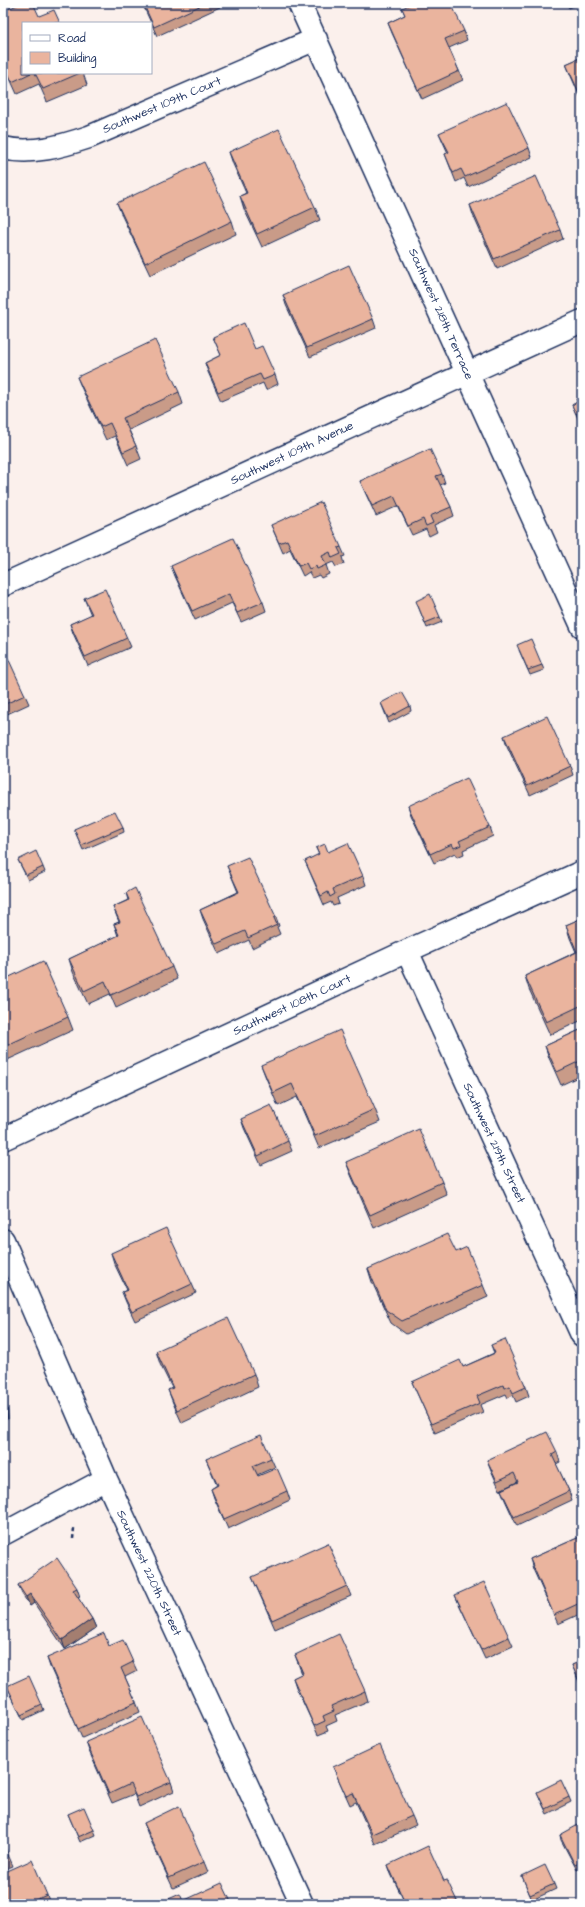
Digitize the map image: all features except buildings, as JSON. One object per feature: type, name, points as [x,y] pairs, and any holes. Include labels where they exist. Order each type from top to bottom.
[{"type":"street","name":"Southwest 218th Terrace","points":[[299,3],[468,372],[582,626]]},
{"type":"street","name":"Southwest 109th Court","points":[[3,148],[34,150],[61,146],[75,142],[316,39]]},
{"type":"street","name":"Southwest 109th Avenue","points":[[3,585],[582,321]]},
{"type":"street","name":"Southwest 108th Court","points":[[3,1139],[406,951],[582,872]]},
{"type":"street","name":"Southwest 219th Street","points":[[406,951],[582,1335]]},
{"type":"street","name":"Southwest 220th Street","points":[[3,1240],[106,1479],[302,1904]]},
{"type":"street","points":[[3,1534],[106,1479]]}]
